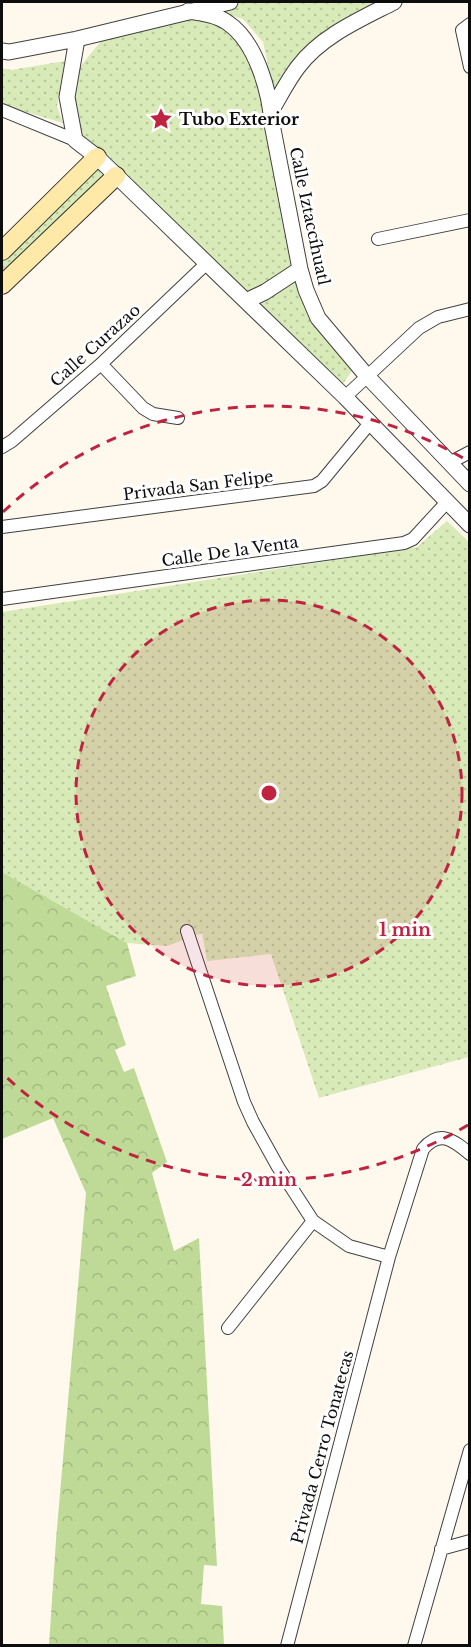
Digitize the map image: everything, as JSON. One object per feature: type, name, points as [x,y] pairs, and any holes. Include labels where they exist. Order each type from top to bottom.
[{"type":"main road","points":[[2,250],[97,157]]},
{"type":"main road","points":[[2,285],[116,176]]},
{"type":"street","points":[[2,51],[9,52],[77,39],[230,2]]},
{"type":"street","points":[[271,111],[297,68],[317,47],[347,27],[394,2]]},
{"type":"street","name":"Calle Iztaccíhuatl","points":[[188,11],[211,15],[227,22],[239,32],[256,60],[271,111],[300,269],[318,318],[366,375],[470,484]]},
{"type":"street","points":[[470,24],[462,30],[470,67]]},
{"type":"street","points":[[75,140],[67,96],[77,39]]},
{"type":"street","points":[[2,110],[75,140],[97,157],[345,397],[470,525]]},
{"type":"street","points":[[378,239],[470,220]]},
{"type":"street","name":"Calle Curazao","points":[[2,447],[12,441],[101,364],[207,263]]},
{"type":"street","points":[[246,301],[265,292],[300,269]]},
{"type":"street","points":[[345,397],[419,328],[438,317],[470,309]]},
{"type":"street","points":[[101,364],[143,408],[153,414],[178,418]]},
{"type":"street","name":"Privada San Felipe","points":[[2,527],[314,486],[322,481],[370,423]]},
{"type":"street","points":[[449,463],[470,452]]},
{"type":"street","name":"Calle De la Venta","points":[[2,599],[404,543],[413,539],[447,502]]},
{"type":"street","points":[[187,931],[248,1112],[278,1167],[312,1221],[349,1246],[389,1257]]},
{"type":"street","name":"Privada Cerro Tonatecas","points":[[287,1646],[389,1257],[423,1149],[436,1138],[447,1138],[456,1142],[470,1154]]},
{"type":"street","points":[[228,1328],[312,1221]]},
{"type":"street","points":[[414,1646],[470,1450]]},
{"type":"street","points":[[441,1549],[470,1541]]},
{"type":"green space","points":[[239,2],[380,2],[347,17],[303,50],[275,97],[263,42],[243,19],[205,8]]},
{"type":"green space","points":[[189,17],[227,28],[247,51],[269,113],[309,318],[354,368],[340,388],[82,139],[72,99],[79,68],[102,40]]},
{"type":"green space","points":[[65,61],[57,106],[63,123],[2,105],[2,68],[11,70]]},
{"type":"green space","points":[[96,163],[109,176],[2,279],[2,259]]},
{"type":"green space","points":[[447,521],[469,542],[469,1057],[319,1098],[271,954],[207,961],[202,933],[167,946],[127,943],[2,872],[2,612],[417,547]]},
{"type":"green space","points":[[2,872],[127,943],[136,976],[106,986],[126,1045],[115,1050],[124,1072],[134,1068],[167,1162],[152,1173],[174,1251],[199,1238],[217,1566],[204,1565],[201,1604],[222,1606],[224,1645],[49,1645],[86,1193],[53,1118],[2,1139]]},
{"type":"place","name":"Tubo Exterior","points":[[161,119]]}]
